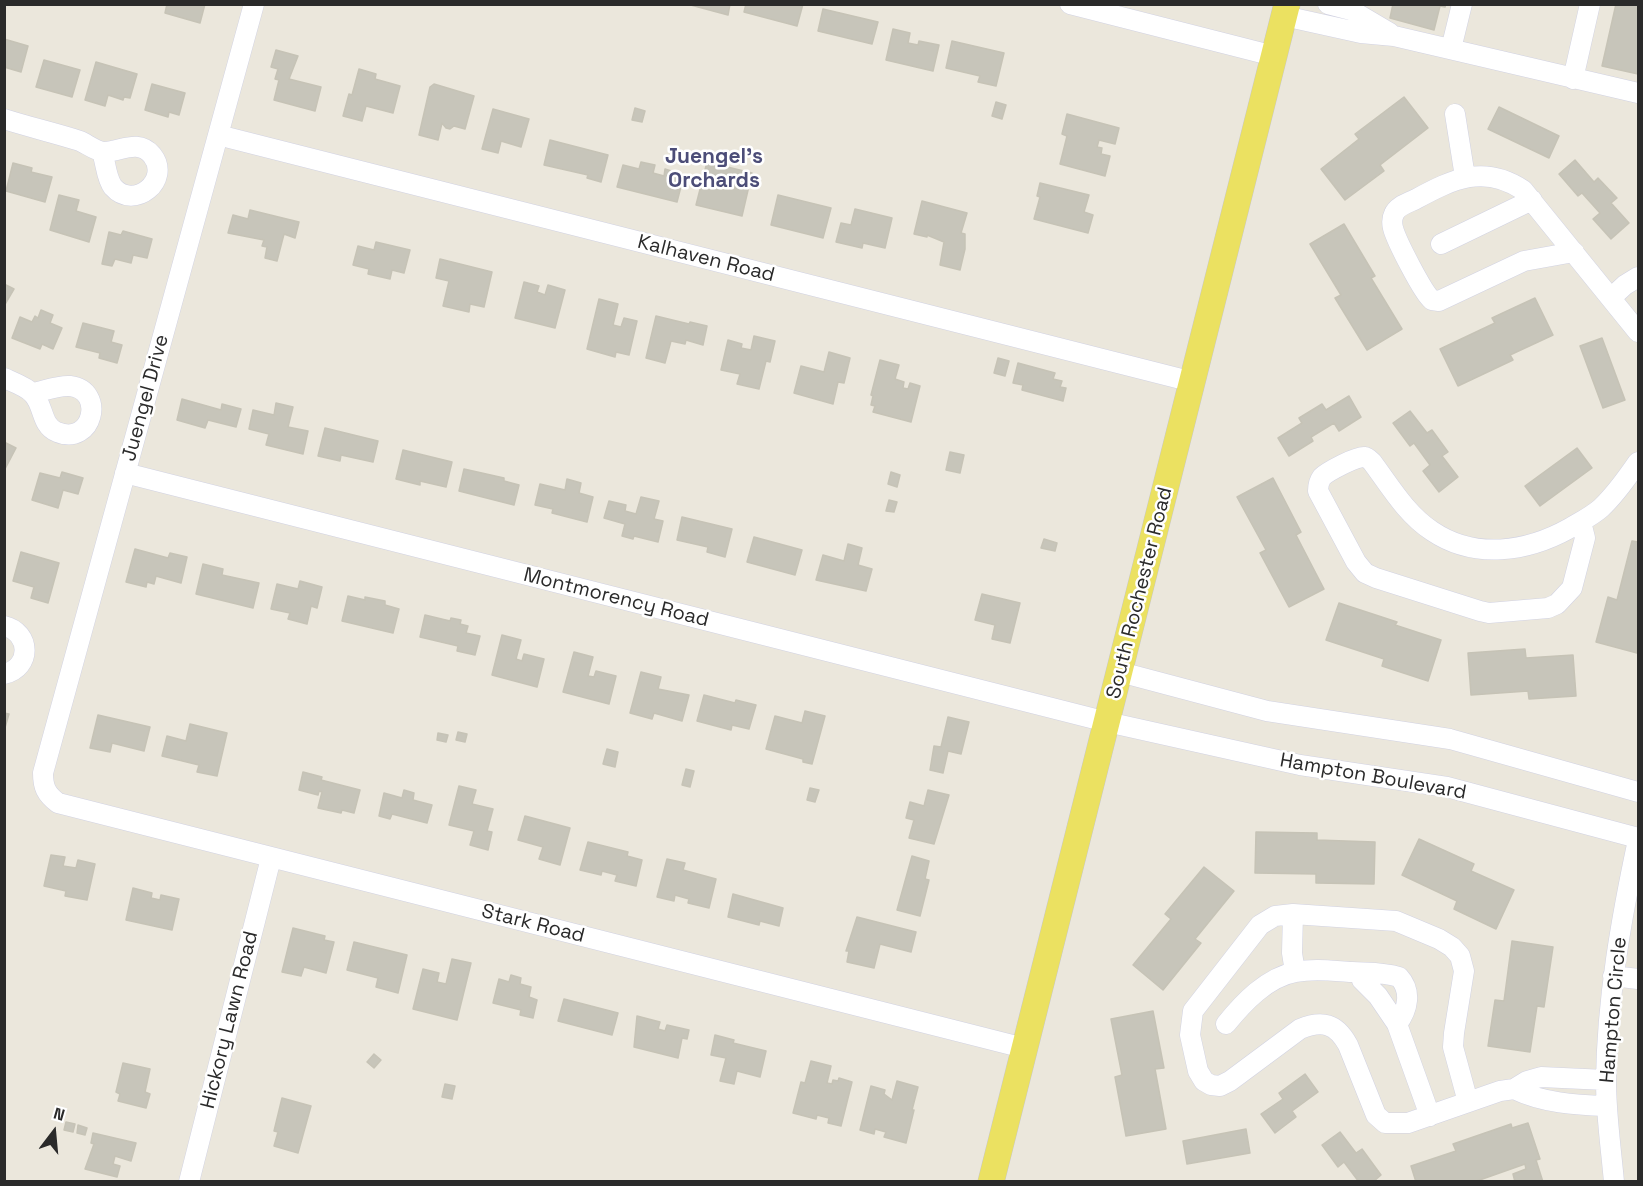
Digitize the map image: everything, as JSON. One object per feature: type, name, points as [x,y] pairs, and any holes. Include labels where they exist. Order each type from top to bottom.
[{"type":"main road","name":"South Rochester Road","points":[[991,1182],[1285,10]]},
{"type":"street","name":"Juengel Drive","points":[[46,792],[43,785],[43,773],[254,4]]},
{"type":"street","points":[[1070,4],[1274,56]]},
{"type":"street","points":[[1328,4],[1354,7],[1395,36]]},
{"type":"street","points":[[1451,49],[1462,4]]},
{"type":"street","points":[[1573,79],[1590,4]]},
{"type":"street","points":[[1285,10],[1361,33],[1395,36],[1638,93]]},
{"type":"street","points":[[1455,114],[1465,177]]},
{"type":"street","points":[[4,120],[81,142],[102,152]]},
{"type":"street","name":"Kalhaven Road","points":[[218,135],[1193,382]]},
{"type":"street","points":[[1574,252],[1524,261],[1439,301],[1432,300],[1421,287],[1393,227],[1393,216],[1398,208],[1465,177],[1483,175],[1505,179],[1523,190],[1532,200],[1612,297],[1638,332]]},
{"type":"street","points":[[1441,244],[1532,200]]},
{"type":"street","points":[[1612,297],[1638,277]]},
{"type":"street","points":[[4,378],[33,393]]},
{"type":"street","points":[[1581,522],[1585,538],[1572,588],[1563,599],[1548,608],[1490,613],[1365,573],[1356,562],[1318,491],[1318,483],[1322,477],[1341,466],[1358,457],[1366,457],[1407,509],[1431,531],[1463,546],[1503,550],[1538,543],[1581,522],[1600,508],[1636,470]]},
{"type":"street","name":"Montmorency Road","points":[[125,473],[1107,722]]},
{"type":"street","points":[[4,626],[11,627],[21,635],[24,640],[25,653],[17,669],[4,674]]},
{"type":"street","points":[[1120,672],[1267,711],[1450,739],[1638,792]]},
{"type":"street","name":"Hampton Boulevard","points":[[1107,722],[1300,765],[1447,787],[1638,839]]},
{"type":"street","name":"Stark Road","points":[[46,792],[58,803],[1024,1048]]},
{"type":"street","name":"Hampton Circle","points":[[1614,1182],[1606,1080],[1614,976],[1626,897],[1638,839]]},
{"type":"street","name":"Hickory Lawn Road","points":[[189,1182],[271,858]]},
{"type":"street","points":[[1293,914],[1294,972]]},
{"type":"street","points":[[1468,1102],[1453,1047],[1464,971],[1460,956],[1452,947],[1439,939],[1396,921],[1293,914],[1275,916],[1260,925],[1193,1011],[1190,1035],[1198,1071],[1204,1081],[1220,1086],[1300,1029],[1313,1024],[1324,1024],[1343,1036],[1376,1115],[1385,1123],[1408,1123],[1500,1091],[1514,1089],[1527,1081],[1541,1077],[1606,1080]]},
{"type":"street","points":[[1226,1024],[1254,994],[1272,981],[1294,972],[1390,974],[1399,977],[1406,989],[1406,1008],[1397,1024]]},
{"type":"street","points":[[1359,973],[1397,1024],[1430,1116]]},
{"type":"street","points":[[1614,976],[1638,979]]},
{"type":"street","points":[[1514,1089],[1546,1101],[1607,1106]]},
{"type":"building","points":[[167,4],[205,4],[200,23],[165,13]]},
{"type":"building","points":[[687,4],[730,4],[728,15]]},
{"type":"building","points":[[746,4],[803,4],[797,26],[744,12]]},
{"type":"building","points":[[1393,4],[1446,4],[1445,7],[1440,6],[1434,30],[1390,18]]},
{"type":"building","points":[[1616,4],[1638,4],[1638,74],[1602,66]]},
{"type":"building","points":[[823,9],[878,22],[872,44],[818,31]]},
{"type":"building","points":[[893,29],[910,33],[908,43],[918,45],[919,41],[939,45],[933,71],[886,60]]},
{"type":"building","points":[[4,39],[28,46],[21,72],[4,67]]},
{"type":"building","points":[[952,41],[1004,53],[996,86],[978,82],[980,76],[946,68]]},
{"type":"building","points":[[276,50],[298,56],[289,79],[321,87],[315,111],[274,100],[279,80],[275,79],[278,69],[271,67]]},
{"type":"building","points":[[44,60],[80,70],[72,97],[36,87]]},
{"type":"building","points":[[96,62],[137,74],[130,98],[124,97],[123,100],[108,95],[105,106],[85,100]]},
{"type":"building","points":[[359,69],[376,74],[375,79],[400,86],[393,113],[366,106],[362,121],[343,116]]},
{"type":"building","points":[[152,84],[185,93],[179,115],[169,112],[168,117],[145,110]]},
{"type":"building","points":[[434,84],[474,96],[465,129],[454,126],[450,129],[446,128],[442,123],[438,140],[419,135],[430,87]]},
{"type":"building","points":[[1404,97],[1428,128],[1380,165],[1384,171],[1345,200],[1321,169],[1359,139],[1355,134]]},
{"type":"building","points":[[996,102],[1006,105],[1002,119],[992,116]]},
{"type":"building","points":[[1499,107],[1559,136],[1549,158],[1488,129]]},
{"type":"building","points":[[635,108],[645,111],[642,122],[632,120]]},
{"type":"building","points":[[493,109],[529,119],[521,147],[501,141],[498,153],[482,149]]},
{"type":"building","points":[[1067,114],[1119,128],[1115,144],[1099,140],[1097,147],[1102,148],[1101,154],[1110,156],[1105,176],[1060,164],[1067,136],[1062,134]]},
{"type":"building","points":[[550,140],[608,155],[601,182],[587,178],[588,175],[544,165]]},
{"type":"building","points":[[1575,160],[1594,182],[1598,178],[1617,198],[1611,203],[1629,223],[1611,239],[1593,219],[1600,213],[1582,193],[1578,196],[1559,174]]},
{"type":"building","points":[[641,162],[655,165],[653,173],[664,176],[665,169],[684,175],[677,202],[617,187],[623,165],[639,169]]},
{"type":"building","points":[[707,162],[752,173],[742,216],[696,205]]},
{"type":"building","points":[[13,163],[32,168],[31,172],[52,177],[45,202],[6,191]]},
{"type":"building","points":[[1040,183],[1089,195],[1084,212],[1093,215],[1088,233],[1034,219],[1040,197],[1037,196]]},
{"type":"building","points":[[59,195],[79,200],[76,211],[96,217],[89,242],[50,230]]},
{"type":"building","points":[[778,195],[831,208],[823,238],[771,225]]},
{"type":"building","points":[[922,201],[967,213],[961,233],[965,234],[965,249],[960,270],[940,265],[944,242],[927,235],[927,237],[914,234]]},
{"type":"building","points":[[855,209],[892,218],[885,248],[863,243],[862,248],[836,242],[841,223],[851,225]]},
{"type":"building","points":[[250,210],[299,222],[295,238],[284,234],[277,261],[265,258],[267,247],[262,246],[264,240],[228,233],[233,215],[248,219]]},
{"type":"building","points":[[1344,224],[1375,276],[1371,278],[1402,329],[1367,350],[1335,298],[1341,295],[1310,244]]},
{"type":"building","points":[[123,231],[152,239],[147,258],[133,255],[131,263],[115,259],[112,266],[102,264],[109,232],[121,235]]},
{"type":"building","points":[[376,242],[410,250],[404,273],[392,270],[390,279],[368,274],[369,269],[353,265],[358,246],[374,250]]},
{"type":"building","points":[[440,259],[492,272],[484,307],[470,304],[469,312],[443,306],[449,281],[436,278]]},
{"type":"building","points":[[524,282],[539,286],[537,292],[545,295],[548,285],[565,290],[555,328],[515,318]]},
{"type":"building","points":[[4,284],[14,289],[4,306]]},
{"type":"building","points":[[1535,298],[1553,335],[1510,355],[1513,360],[1458,386],[1440,349],[1495,323],[1492,318]]},
{"type":"building","points":[[599,299],[618,304],[613,325],[621,327],[624,318],[637,321],[629,355],[616,352],[615,357],[587,349]]},
{"type":"building","points":[[41,310],[53,315],[50,323],[62,328],[53,349],[42,344],[40,349],[12,338],[20,317],[32,322],[35,316],[38,318]]},
{"type":"building","points":[[656,316],[707,326],[703,345],[686,340],[685,344],[671,341],[665,363],[646,358]]},
{"type":"building","points":[[83,323],[114,331],[111,342],[122,345],[117,363],[99,358],[100,353],[76,347]]},
{"type":"building","points":[[754,336],[775,341],[770,362],[766,361],[759,389],[737,384],[740,374],[721,370],[728,340],[742,344],[741,348],[751,350]]},
{"type":"building","points":[[1602,338],[1625,400],[1603,408],[1580,346]]},
{"type":"building","points":[[829,352],[850,358],[844,383],[838,382],[833,404],[794,393],[801,366],[824,372]]},
{"type":"building","points":[[998,358],[1009,361],[1005,376],[994,373]]},
{"type":"building","points":[[880,360],[899,365],[895,379],[904,382],[903,388],[908,389],[910,383],[920,386],[911,422],[873,412],[875,406],[871,405],[873,396],[871,395]]},
{"type":"building","points":[[1018,363],[1055,373],[1053,379],[1062,381],[1060,387],[1066,388],[1063,401],[1022,390],[1023,385],[1013,383]]},
{"type":"building","points":[[1349,396],[1361,417],[1339,431],[1334,423],[1311,437],[1313,441],[1289,456],[1278,438],[1302,423],[1299,418],[1322,404],[1326,410]]},
{"type":"building","points":[[182,399],[221,410],[222,404],[241,409],[236,427],[208,420],[205,428],[177,420]]},
{"type":"building","points":[[276,403],[293,407],[288,427],[308,431],[303,454],[266,445],[269,434],[249,429],[253,410],[274,415]]},
{"type":"building","points":[[1410,411],[1427,433],[1432,430],[1448,452],[1442,456],[1458,477],[1439,492],[1423,471],[1430,465],[1414,443],[1410,446],[1393,423]]},
{"type":"building","points":[[325,428],[378,441],[373,462],[341,455],[340,461],[318,456]]},
{"type":"building","points":[[4,442],[16,448],[5,469],[4,469]]},
{"type":"building","points":[[1577,448],[1592,468],[1540,506],[1525,486]]},
{"type":"building","points":[[403,450],[452,462],[446,487],[420,481],[420,485],[396,479]]},
{"type":"building","points":[[950,452],[964,455],[960,473],[946,470]]},
{"type":"building","points":[[464,469],[504,478],[504,481],[519,485],[514,505],[459,491]]},
{"type":"building","points":[[62,472],[83,478],[78,494],[63,490],[58,508],[32,500],[40,473],[60,478]]},
{"type":"building","points":[[891,472],[900,475],[897,487],[888,484]]},
{"type":"building","points":[[1273,478],[1301,532],[1296,535],[1324,589],[1289,607],[1260,553],[1266,550],[1237,497]]},
{"type":"building","points":[[567,479],[581,483],[579,493],[593,497],[587,522],[552,513],[553,509],[535,505],[540,484],[565,490]]},
{"type":"building","points":[[641,497],[659,501],[654,519],[663,521],[658,542],[634,536],[633,539],[622,536],[625,524],[604,518],[609,501],[626,505],[625,511],[636,514]]},
{"type":"building","points":[[889,500],[897,502],[894,512],[886,511]]},
{"type":"building","points":[[682,517],[732,529],[725,557],[707,552],[708,547],[677,540]]},
{"type":"building","points":[[754,537],[802,550],[795,575],[747,562]]},
{"type":"building","points":[[1044,539],[1057,543],[1055,551],[1041,548]]},
{"type":"building","points":[[1632,541],[1638,542],[1637,653],[1596,642],[1608,597],[1617,600]]},
{"type":"building","points":[[848,544],[862,548],[858,565],[872,569],[866,591],[816,580],[823,555],[844,561]]},
{"type":"building","points":[[135,549],[168,558],[170,553],[187,557],[181,583],[156,576],[154,584],[147,582],[146,587],[126,582]]},
{"type":"building","points":[[21,552],[59,563],[48,603],[31,598],[34,587],[13,581]]},
{"type":"building","points":[[203,564],[223,569],[222,575],[259,583],[253,608],[196,594]]},
{"type":"building","points":[[300,581],[322,587],[317,608],[311,606],[307,624],[288,619],[290,613],[271,609],[277,584],[298,589]]},
{"type":"building","points":[[982,594],[1020,603],[1010,643],[992,639],[995,625],[975,620]]},
{"type":"building","points":[[348,596],[385,601],[385,605],[399,609],[393,633],[342,621]]},
{"type":"building","points":[[1339,603],[1397,622],[1395,625],[1441,640],[1428,681],[1382,666],[1384,659],[1326,640]]},
{"type":"building","points":[[425,615],[450,621],[451,618],[461,620],[460,624],[468,626],[466,633],[480,636],[475,655],[457,651],[458,646],[420,637]]},
{"type":"building","points":[[502,635],[521,640],[516,659],[522,661],[524,654],[544,659],[537,687],[492,675]]},
{"type":"building","points":[[1525,649],[1526,658],[1573,655],[1576,696],[1529,699],[1528,691],[1471,695],[1468,653]]},
{"type":"building","points":[[574,652],[593,657],[588,676],[594,677],[596,671],[616,676],[609,704],[563,692]]},
{"type":"building","points":[[641,672],[661,677],[658,689],[689,695],[682,721],[654,713],[652,719],[630,713]]},
{"type":"building","points":[[704,695],[735,703],[736,700],[756,705],[749,729],[732,725],[731,730],[697,721]]},
{"type":"building","points":[[805,711],[825,716],[812,764],[803,762],[803,759],[766,749],[775,716],[802,723]]},
{"type":"building","points":[[4,713],[9,714],[4,731]]},
{"type":"building","points":[[98,715],[150,727],[144,751],[112,743],[110,752],[90,748]]},
{"type":"building","points":[[948,717],[969,722],[961,754],[948,751],[943,773],[930,770],[934,746],[941,747]]},
{"type":"building","points":[[190,724],[227,733],[217,776],[197,772],[199,765],[162,756],[167,736],[186,741]]},
{"type":"building","points":[[458,732],[467,734],[465,742],[456,740]]},
{"type":"building","points":[[438,733],[448,735],[446,742],[437,740]]},
{"type":"building","points":[[607,749],[618,752],[615,767],[603,764]]},
{"type":"building","points":[[686,769],[694,771],[690,787],[682,785]]},
{"type":"building","points":[[303,772],[322,777],[321,780],[360,790],[354,813],[318,808],[322,792],[319,791],[318,795],[299,790]]},
{"type":"building","points":[[459,786],[476,790],[472,804],[493,809],[487,831],[492,832],[488,850],[470,845],[474,831],[449,825]]},
{"type":"building","points":[[810,788],[819,790],[815,802],[807,800]]},
{"type":"building","points":[[404,790],[414,793],[413,800],[432,805],[427,823],[392,814],[390,819],[379,816],[384,793],[402,798]]},
{"type":"building","points":[[928,790],[949,795],[934,844],[909,838],[914,820],[906,818],[910,802],[924,806]]},
{"type":"building","points":[[525,816],[570,828],[560,865],[539,859],[543,847],[518,840]]},
{"type":"building","points":[[1256,832],[1317,833],[1317,840],[1375,842],[1374,884],[1316,883],[1316,874],[1255,873]]},
{"type":"building","points":[[1419,839],[1474,864],[1471,871],[1514,890],[1496,929],[1454,909],[1457,901],[1402,875]]},
{"type":"building","points":[[588,842],[628,852],[627,856],[642,860],[636,886],[615,881],[617,875],[602,871],[601,875],[580,870]]},
{"type":"building","points":[[51,855],[65,857],[63,866],[76,868],[78,860],[95,864],[87,900],[65,896],[66,891],[44,886]]},
{"type":"building","points":[[912,856],[929,861],[925,879],[929,880],[920,916],[897,910]]},
{"type":"building","points":[[667,859],[685,863],[683,870],[716,879],[709,908],[688,903],[689,899],[675,895],[674,901],[657,897]]},
{"type":"building","points":[[1204,867],[1234,891],[1195,939],[1201,943],[1163,990],[1133,965],[1171,919],[1165,914]]},
{"type":"building","points":[[133,888],[152,893],[151,898],[160,900],[161,895],[179,899],[172,930],[126,920]]},
{"type":"building","points":[[733,894],[783,908],[779,926],[760,921],[759,925],[728,917]]},
{"type":"building","points":[[857,917],[916,932],[911,952],[880,944],[874,968],[847,962],[849,951],[846,951]]},
{"type":"building","points":[[293,928],[325,936],[324,940],[334,942],[326,973],[304,967],[301,976],[282,972]]},
{"type":"building","points":[[1512,941],[1553,947],[1544,1007],[1537,1006],[1530,1052],[1488,1046],[1495,1000],[1504,1001]]},
{"type":"building","points":[[354,942],[407,955],[398,993],[376,987],[378,978],[347,970]]},
{"type":"building","points":[[452,959],[471,963],[457,1020],[413,1009],[423,969],[439,973],[437,982],[446,984]]},
{"type":"building","points":[[511,975],[521,978],[520,984],[531,987],[529,997],[537,1000],[533,1018],[520,1015],[521,1010],[493,1003],[499,979],[509,982]]},
{"type":"building","points":[[564,999],[618,1013],[612,1035],[558,1021]]},
{"type":"building","points":[[1153,1011],[1164,1068],[1155,1069],[1166,1129],[1126,1136],[1115,1077],[1122,1075],[1111,1019]]},
{"type":"building","points":[[637,1016],[660,1022],[658,1029],[665,1031],[667,1025],[689,1030],[687,1039],[682,1038],[678,1058],[634,1047]]},
{"type":"building","points":[[715,1035],[734,1040],[733,1043],[766,1051],[760,1077],[737,1071],[734,1084],[720,1081],[726,1058],[711,1055]]},
{"type":"building","points":[[374,1054],[381,1060],[374,1068],[367,1062]]},
{"type":"building","points":[[811,1061],[831,1066],[827,1083],[832,1084],[833,1080],[838,1081],[839,1078],[852,1082],[841,1126],[828,1123],[829,1118],[817,1115],[816,1119],[793,1113],[801,1082],[805,1083]]},
{"type":"building","points":[[123,1063],[150,1069],[145,1092],[150,1094],[146,1108],[118,1101],[120,1094],[116,1092]]},
{"type":"building","points":[[1305,1074],[1318,1092],[1292,1111],[1296,1117],[1275,1133],[1261,1114],[1283,1099],[1279,1093]]},
{"type":"building","points":[[897,1081],[918,1087],[906,1143],[884,1137],[886,1132],[875,1129],[874,1134],[860,1130],[871,1086],[885,1090],[884,1094],[892,1100]]},
{"type":"building","points":[[445,1084],[455,1086],[452,1099],[442,1097]]},
{"type":"building","points":[[282,1098],[311,1106],[298,1153],[274,1146],[278,1132],[274,1131]]},
{"type":"building","points":[[66,1122],[75,1124],[73,1132],[64,1130]]},
{"type":"building","points":[[1528,1123],[1540,1159],[1536,1160],[1543,1182],[1515,1182],[1513,1174],[1526,1169],[1525,1164],[1474,1182],[1416,1182],[1411,1166],[1456,1151],[1453,1144],[1511,1124],[1512,1128]]},
{"type":"building","points":[[78,1125],[87,1128],[85,1135],[77,1133]]},
{"type":"building","points":[[1246,1129],[1250,1153],[1187,1164],[1183,1141]]},
{"type":"building","points":[[1340,1132],[1356,1153],[1362,1149],[1381,1175],[1373,1182],[1359,1182],[1344,1162],[1338,1167],[1322,1145]]},
{"type":"building","points":[[93,1133],[136,1143],[131,1161],[115,1156],[113,1164],[120,1166],[117,1177],[85,1169],[94,1144],[91,1143]]},
{"type":"district","name":"Juengel's Orchards","points":[[714,169]]}]
